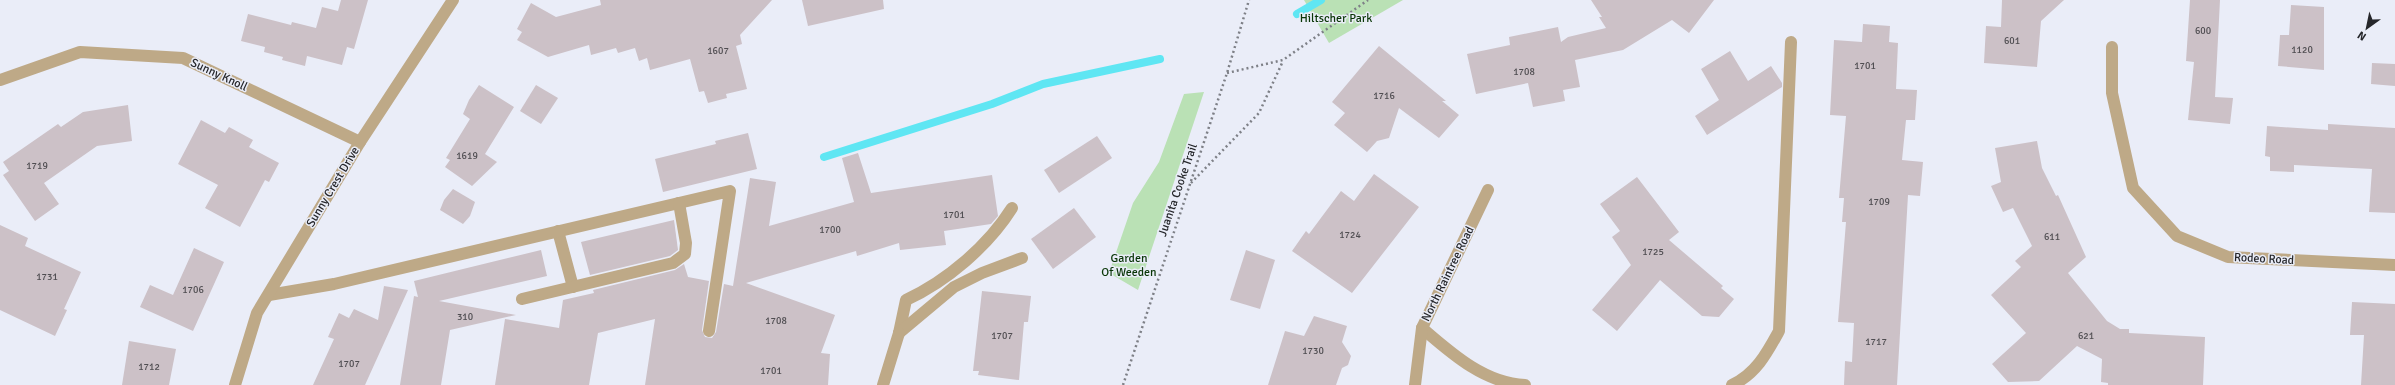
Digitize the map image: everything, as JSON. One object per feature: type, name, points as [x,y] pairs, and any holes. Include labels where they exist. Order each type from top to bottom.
[{"type":"street","name":"Sunny Crest Drive","points":[[235,385],[257,313],[360,142],[453,0]]},
{"type":"street","points":[[1732,385],[1742,380],[1764,359],[1779,331],[1791,42]]},
{"type":"street","name":"Rodeo Road","points":[[2112,47],[2112,93],[2133,188],[2177,236],[2228,257],[2395,265]]},
{"type":"street","name":"Sunny Knoll","points":[[0,80],[80,52],[184,58],[360,142]]},
{"type":"street","name":"North Raintree Road","points":[[1415,385],[1422,328],[1488,190]]},
{"type":"street","points":[[268,295],[334,284],[730,191],[710,331]]},
{"type":"street","points":[[522,299],[673,264],[685,254],[686,243],[679,203]]},
{"type":"street","points":[[883,385],[899,333],[906,300],[926,291],[974,252],[1002,224],[1012,208]]},
{"type":"street","points":[[558,231],[573,287]]},
{"type":"street","points":[[899,333],[954,287],[982,273],[1022,258]]},
{"type":"street","points":[[1422,328],[1460,360],[1489,376],[1525,385]]},
{"type":"path","name":"Juanita Cooke Trail","points":[[1123,385],[1227,73],[1248,0]]},
{"type":"path","points":[[1227,73],[1283,60],[1368,0]]},
{"type":"path","points":[[1189,184],[1259,113],[1283,60]]},
{"type":"green space","name":"Hiltscher Park","points":[[1304,0],[1403,0],[1329,43]]},
{"type":"green space","name":"Garden Of Weeden","points":[[1204,92],[1138,290],[1109,273],[1133,203],[1159,162],[1184,94]]},
{"type":"building","points":[[341,0],[368,0],[354,49],[347,47],[342,65],[307,56],[305,66],[282,60],[283,57],[264,52],[265,47],[241,41],[248,14],[291,25],[292,22],[316,28],[322,7],[338,11]]},
{"type":"building","points":[[600,0],[772,0],[740,35],[742,44],[736,46],[747,89],[726,94],[727,98],[708,103],[704,91],[699,92],[690,59],[650,70],[647,58],[639,61],[635,48],[618,53],[616,48],[591,55],[589,45],[548,57],[517,40],[522,32],[517,29],[531,3],[556,17],[601,5]]},
{"type":"building","points":[[802,0],[883,0],[884,9],[808,26]]},
{"type":"building","points":[[1591,0],[1714,0],[1689,33],[1672,20],[1623,50],[1575,60],[1580,87],[1563,90],[1565,101],[1533,107],[1528,83],[1476,94],[1467,54],[1510,45],[1509,37],[1558,27],[1561,42],[1568,37],[1606,28],[1599,17],[1602,17]]},
{"type":"building","points":[[2002,0],[2064,0],[2041,21],[2037,67],[1984,63],[1986,26],[2001,27]]},
{"type":"building","points":[[2190,0],[2220,0],[2215,97],[2233,98],[2230,124],[2188,120],[2194,62],[2186,61]]},
{"type":"building","points":[[2291,5],[2324,7],[2324,70],[2278,66],[2280,35],[2289,35]]},
{"type":"building","points":[[1863,24],[1890,26],[1889,42],[1898,43],[1896,89],[1917,90],[1915,120],[1906,120],[1902,160],[1923,162],[1920,196],[1908,195],[1897,385],[1844,385],[1845,361],[1852,362],[1854,323],[1838,322],[1846,222],[1842,222],[1844,198],[1839,198],[1846,116],[1830,115],[1834,40],[1862,42]]},
{"type":"building","points":[[1379,46],[1446,101],[1442,101],[1459,115],[1439,138],[1399,108],[1389,138],[1377,141],[1367,152],[1334,125],[1345,113],[1332,102]]},
{"type":"building","points":[[1730,51],[1748,81],[1771,66],[1782,83],[1782,87],[1707,135],[1695,116],[1719,100],[1701,69]]},
{"type":"building","points":[[2372,63],[2395,64],[2395,86],[2371,84]]},
{"type":"building","points":[[479,85],[514,107],[485,154],[497,162],[472,186],[445,167],[450,160],[446,158],[470,119],[463,114],[469,100]]},
{"type":"building","points":[[536,85],[558,98],[541,124],[520,111]]},
{"type":"building","points":[[128,105],[132,141],[97,146],[44,183],[59,204],[35,221],[3,175],[9,171],[3,162],[58,124],[61,127],[83,112]]},
{"type":"building","points":[[201,120],[225,133],[229,127],[253,140],[249,147],[279,163],[269,182],[265,180],[240,227],[205,208],[218,185],[178,164]]},
{"type":"building","points":[[2328,124],[2395,128],[2395,213],[2369,212],[2372,169],[2294,165],[2294,172],[2270,171],[2270,157],[2265,156],[2267,126],[2328,130]]},
{"type":"building","points":[[748,133],[757,169],[663,192],[655,159],[716,144],[715,141]]},
{"type":"building","points":[[1097,136],[1112,158],[1059,193],[1044,170]]},
{"type":"building","points":[[2037,141],[2042,168],[2056,196],[2058,195],[2086,257],[2068,273],[2107,321],[2120,329],[2129,329],[2129,333],[2205,337],[2203,385],[2108,385],[2108,383],[2101,382],[2102,359],[2077,346],[2039,381],[2008,382],[1992,364],[2026,333],[1991,295],[2021,267],[2015,261],[2032,246],[2013,208],[2003,212],[1991,186],[2001,182],[1995,148]]},
{"type":"building","points":[[858,153],[871,193],[992,175],[998,216],[991,224],[944,231],[946,245],[900,250],[899,243],[857,256],[856,251],[746,283],[835,315],[821,353],[830,354],[828,385],[645,385],[655,319],[598,333],[589,385],[495,385],[505,319],[559,328],[563,300],[594,293],[593,290],[675,270],[684,264],[688,277],[709,281],[702,330],[705,337],[712,338],[716,332],[724,284],[733,286],[750,178],[776,182],[769,226],[854,202],[842,158]]},
{"type":"building","points":[[1374,174],[1419,207],[1352,293],[1292,251],[1306,231],[1309,234],[1341,191],[1354,201]]},
{"type":"building","points":[[1637,177],[1679,232],[1669,240],[1723,286],[1721,288],[1734,299],[1719,317],[1702,316],[1660,280],[1617,331],[1592,310],[1631,265],[1612,237],[1620,231],[1600,204]]},
{"type":"building","points":[[453,189],[475,202],[470,216],[463,224],[440,210],[444,200]]},
{"type":"building","points":[[1074,208],[1096,237],[1053,269],[1031,239]]},
{"type":"building","points":[[674,220],[678,250],[670,256],[590,275],[581,242]]},
{"type":"building","points":[[0,225],[28,238],[25,246],[81,272],[64,309],[67,310],[55,336],[0,310]]},
{"type":"building","points":[[194,248],[224,262],[193,331],[140,307],[150,285],[173,295]]},
{"type":"building","points":[[541,250],[547,276],[439,301],[516,315],[450,330],[441,385],[400,385],[414,296],[418,297],[414,281]]},
{"type":"building","points":[[1246,250],[1275,260],[1260,309],[1230,300]]},
{"type":"building","points":[[384,286],[408,290],[365,385],[313,385],[334,339],[328,337],[339,313],[349,318],[354,309],[378,320]]},
{"type":"building","points":[[982,291],[1031,296],[1028,322],[1024,322],[1019,380],[978,375],[979,371],[973,371]]},
{"type":"building","points":[[2352,302],[2395,304],[2395,385],[2361,385],[2364,335],[2350,335]]},
{"type":"building","points":[[1314,316],[1347,326],[1342,342],[1351,356],[1348,365],[1342,368],[1336,385],[1268,385],[1285,331],[1304,336]]},
{"type":"building","points":[[129,341],[176,349],[169,385],[122,385]]},
{"type":"waterway","points":[[1297,14],[1321,0]]},
{"type":"waterway","points":[[824,157],[992,104],[1043,84],[1160,59]]}]
